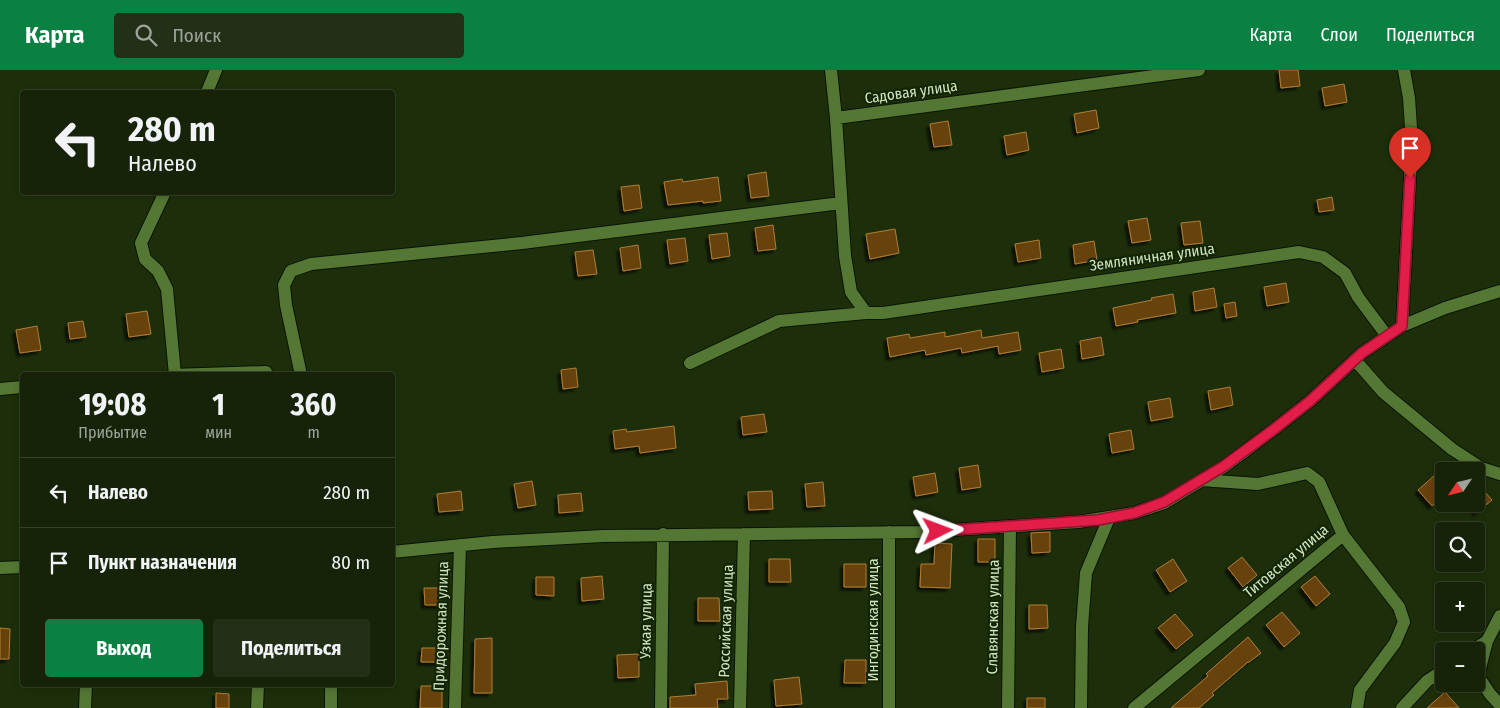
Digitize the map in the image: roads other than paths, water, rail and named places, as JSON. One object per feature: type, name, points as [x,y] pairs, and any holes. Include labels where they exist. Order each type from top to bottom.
[{"type":"street","points":[[208,90],[216,70]]},
{"type":"street","points":[[831,70],[836,118],[844,256],[851,292],[866,313]]},
{"type":"street","name":"Садовая улица","points":[[836,118],[1198,70]]},
{"type":"street","points":[[1402,326],[1412,142],[1409,98],[1404,70]]},
{"type":"street","points":[[164,195],[141,242],[145,260],[158,271],[167,289],[174,372]]},
{"type":"street","points":[[300,372],[286,305],[284,285],[291,271],[304,266],[532,242],[841,203]]},
{"type":"street","name":"Земляничная улица","points":[[690,363],[779,321],[883,313],[1299,252],[1323,258],[1345,273],[1358,297],[1387,336]]},
{"type":"street","points":[[395,552],[494,542],[663,534],[920,532],[1078,522],[1134,513],[1164,502],[1224,466],[1310,401],[1362,353],[1402,326],[1445,308],[1500,291]]},
{"type":"street","points":[[1355,360],[1383,392],[1452,448],[1482,468],[1500,474]]},
{"type":"street","points":[[0,389],[20,387]]},
{"type":"street","name":"Титовская улица","points":[[1134,708],[1343,535],[1319,482],[1307,473],[1258,484],[1201,480]]},
{"type":"street","points":[[1081,708],[1082,627],[1086,573],[1109,518]]},
{"type":"street","name":"Славянская улица","points":[[1008,708],[1010,526]]},
{"type":"street","name":"Ингодинская улица","points":[[889,708],[890,532]]},
{"type":"street","name":"Узкая улица","points":[[661,708],[663,534]]},
{"type":"street","name":"Российская улица","points":[[740,708],[744,534]]},
{"type":"street","points":[[1343,535],[1399,607],[1404,622],[1395,643],[1360,690],[1357,708]]},
{"type":"street","name":"Придорожная улица","points":[[455,708],[460,546]]},
{"type":"street","points":[[0,568],[20,566]]},
{"type":"street","points":[[1500,616],[1487,640],[1478,676],[1500,705]]},
{"type":"street","points":[[1402,708],[1435,676]]},
{"type":"street","points":[[85,708],[86,687]]},
{"type":"street","points":[[257,708],[258,687]]},
{"type":"street","points":[[331,708],[332,687]]}]
